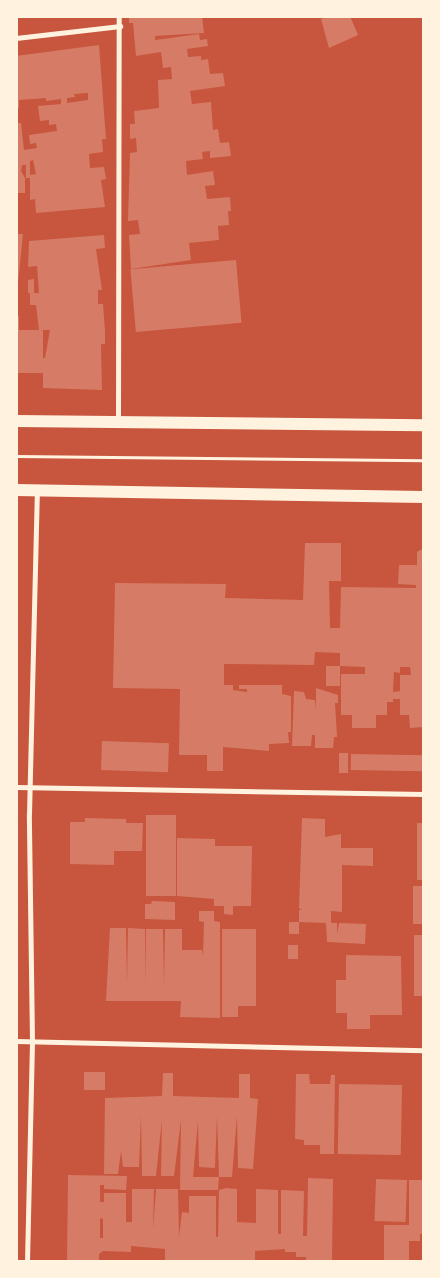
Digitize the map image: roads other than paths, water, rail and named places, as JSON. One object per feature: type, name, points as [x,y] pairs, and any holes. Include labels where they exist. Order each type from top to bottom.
[{"type":"main road","points":[[16,421],[424,425]]},
{"type":"main road","points":[[16,490],[424,497]]},
{"type":"street","points":[[118,421],[116,228],[119,16]]},
{"type":"street","points":[[16,38],[120,26]]},
{"type":"street","points":[[27,1262],[32,1041],[30,787],[37,491]]},
{"type":"street","points":[[16,786],[424,794]]},
{"type":"street","points":[[16,1041],[424,1050]]}]
